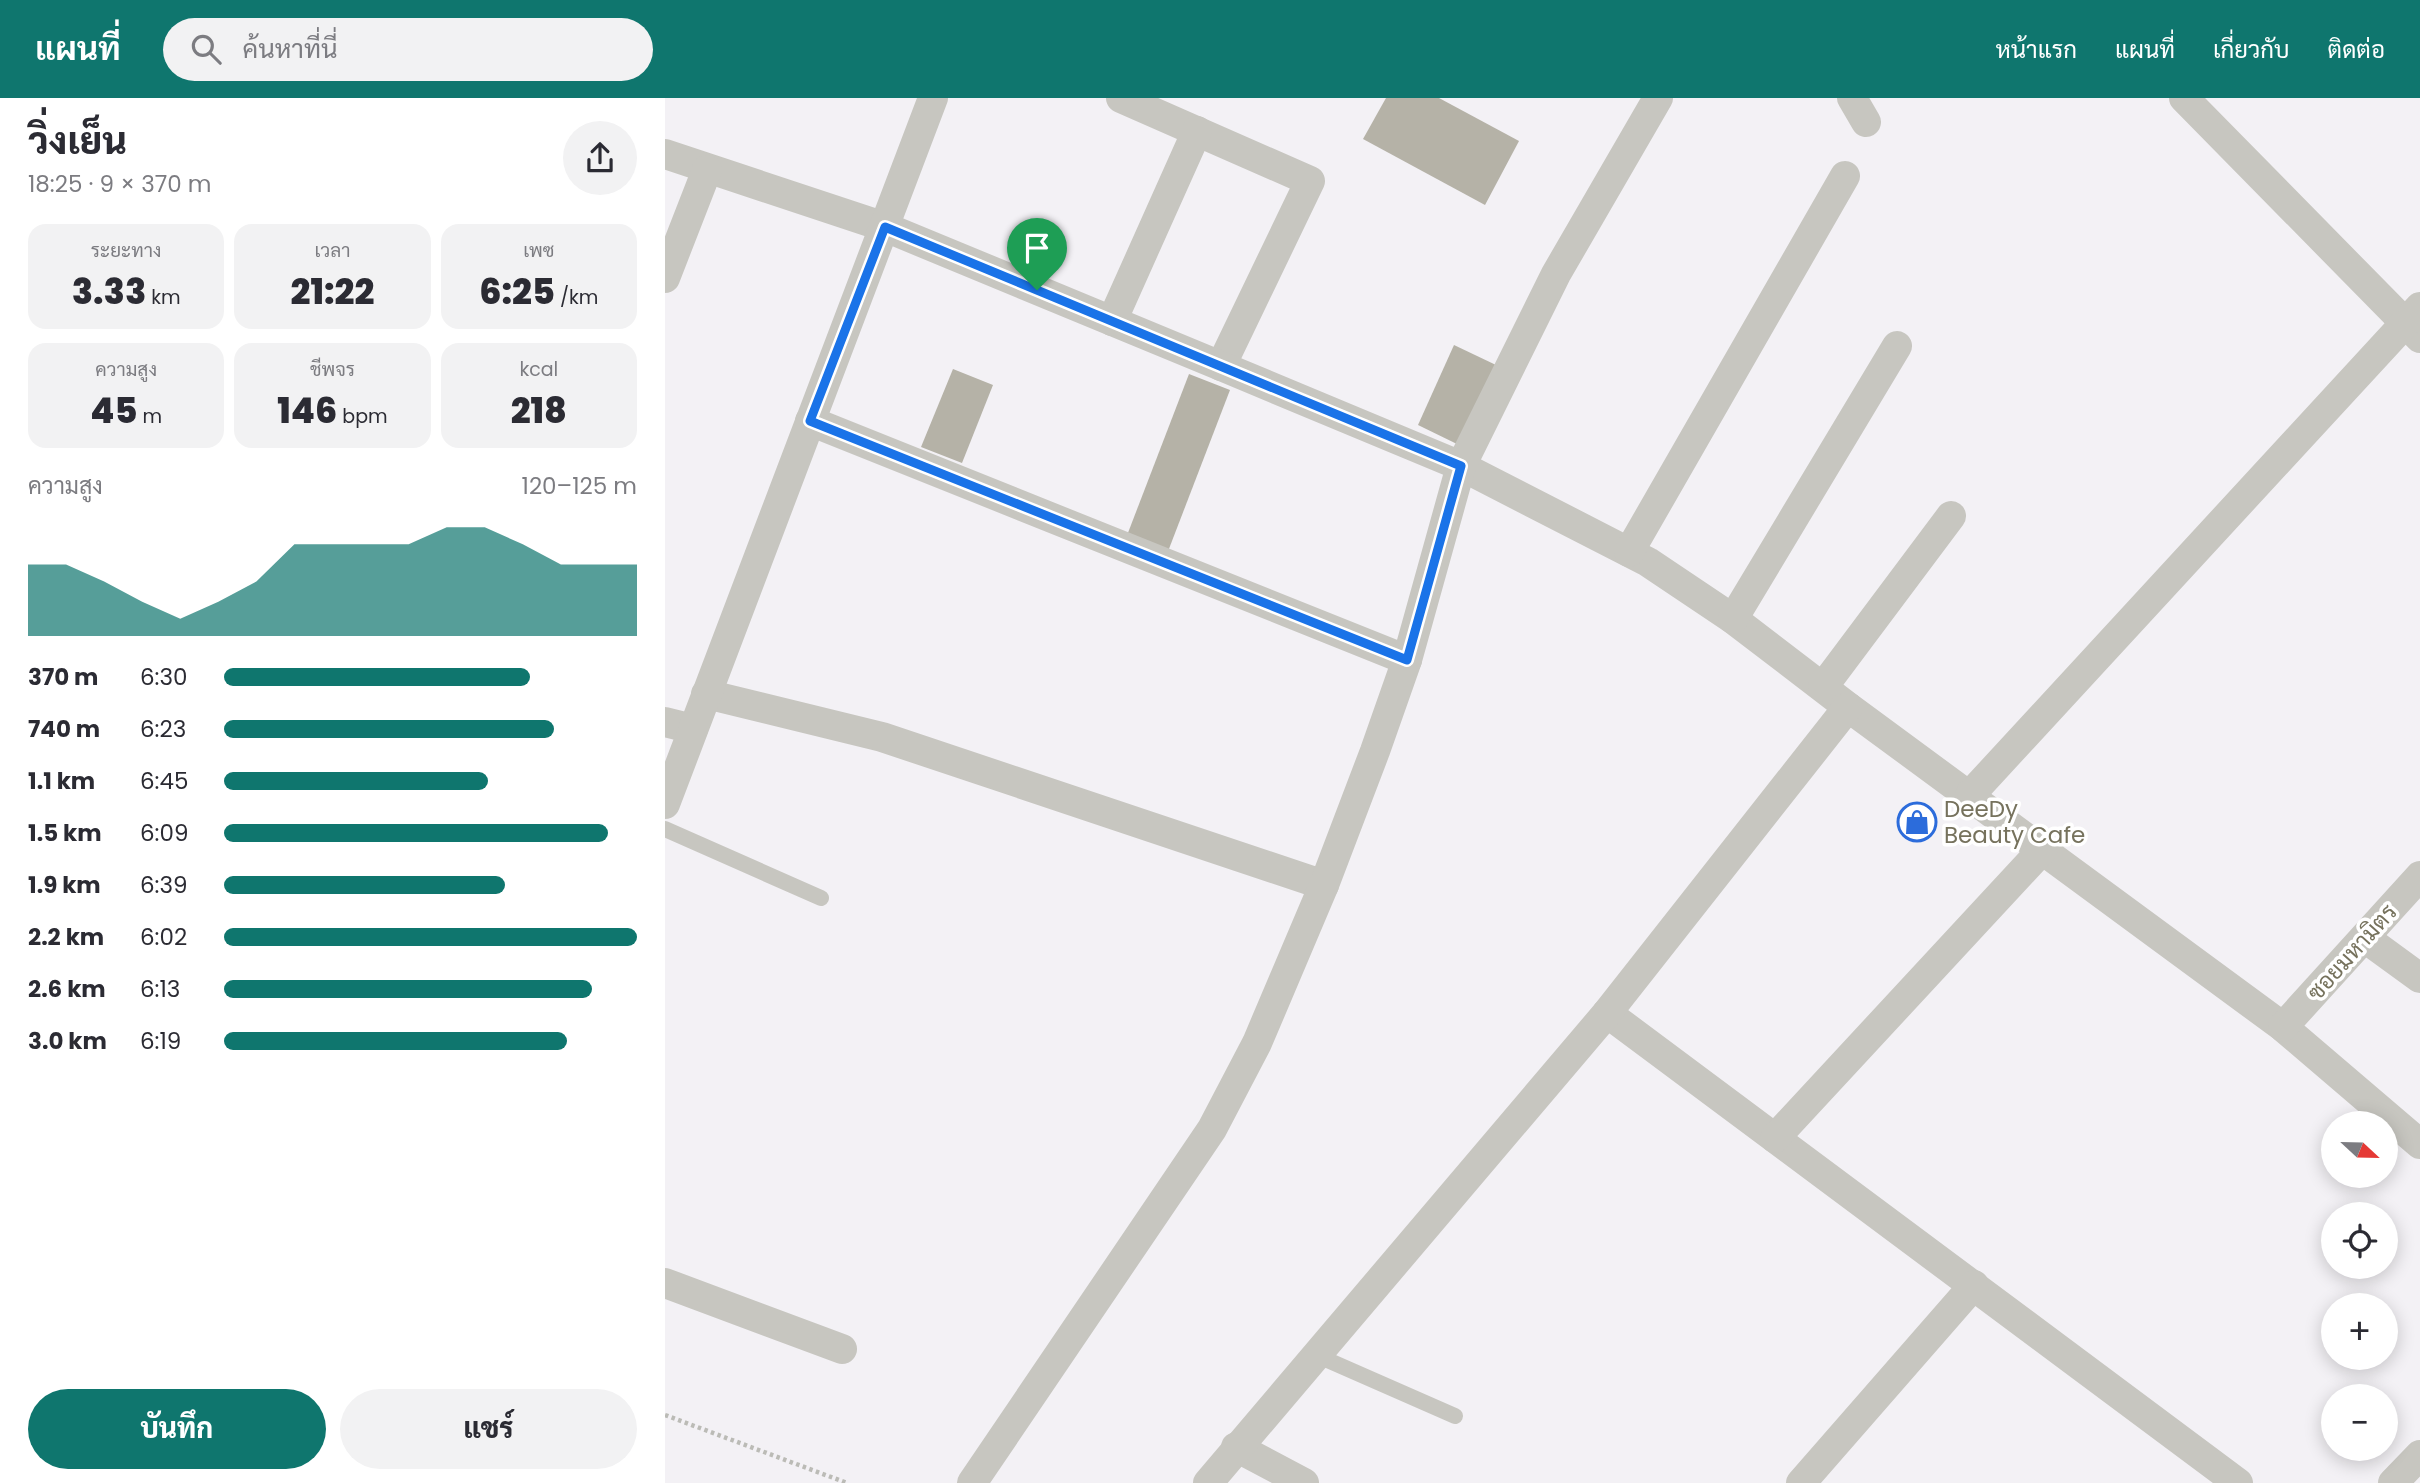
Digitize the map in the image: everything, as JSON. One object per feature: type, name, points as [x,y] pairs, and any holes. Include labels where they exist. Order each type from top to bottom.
[{"type":"street","points":[[665,804],[679,725],[706,694],[933,98]]},
{"type":"street","points":[[1121,98],[1310,181],[1221,366]]},
{"type":"street","points":[[972,1483],[1212,1129],[1257,1043],[1324,885],[1375,751],[1407,660],[1461,466],[1556,274],[1658,98]]},
{"type":"street","points":[[1970,795],[2415,323],[2184,98]]},
{"type":"street","points":[[1112,321],[1197,131]]},
{"type":"street","points":[[665,154],[885,227],[1221,366],[1461,466],[1648,562],[1733,619],[2283,1027],[2420,1144]]},
{"type":"street","points":[[665,278],[707,170]]},
{"type":"street","points":[[1629,552],[1845,176]]},
{"type":"street","points":[[1733,619],[1897,346]]},
{"type":"street","points":[[810,421],[1407,660]]},
{"type":"street","points":[[1823,687],[1951,516]]},
{"type":"street","points":[[706,694],[882,737],[1324,885]]},
{"type":"street","points":[[1208,1483],[1607,1013],[1849,707]]},
{"type":"street","points":[[1775,1138],[2043,849]]},
{"type":"street","name":"ซอยมหามิตร","points":[[2283,1027],[2420,876]]},
{"type":"street","points":[[2365,938],[2420,978]]},
{"type":"street","points":[[1607,1013],[2238,1483]]},
{"type":"street","points":[[665,1283],[842,1349]]},
{"type":"street","points":[[1801,1483],[1974,1285]]},
{"type":"street","points":[[1236,1447],[1304,1483]]},
{"type":"street","points":[[2393,1483],[2420,1455]]},
{"type":"lane","points":[[665,829],[821,898]]},
{"type":"lane","points":[[1316,1354],[1455,1416]]},
{"type":"path","points":[[665,1415],[847,1483]]},
{"type":"building","points":[[1386,98],[1439,98],[1519,141],[1485,205],[1363,139]]},
{"type":"building","points":[[1454,345],[1496,365],[1459,445],[1418,425]]},
{"type":"building","points":[[953,369],[993,385],[962,463],[921,447]]},
{"type":"building","points":[[1189,374],[1230,390],[1167,554],[1126,538]]},
{"type":"place","name":"DeeDy Beauty Cafe","points":[[1917,822]]},
{"type":"route","points":[[885,227],[1037,290],[1461,466],[1407,660],[810,421],[885,227]]}]
